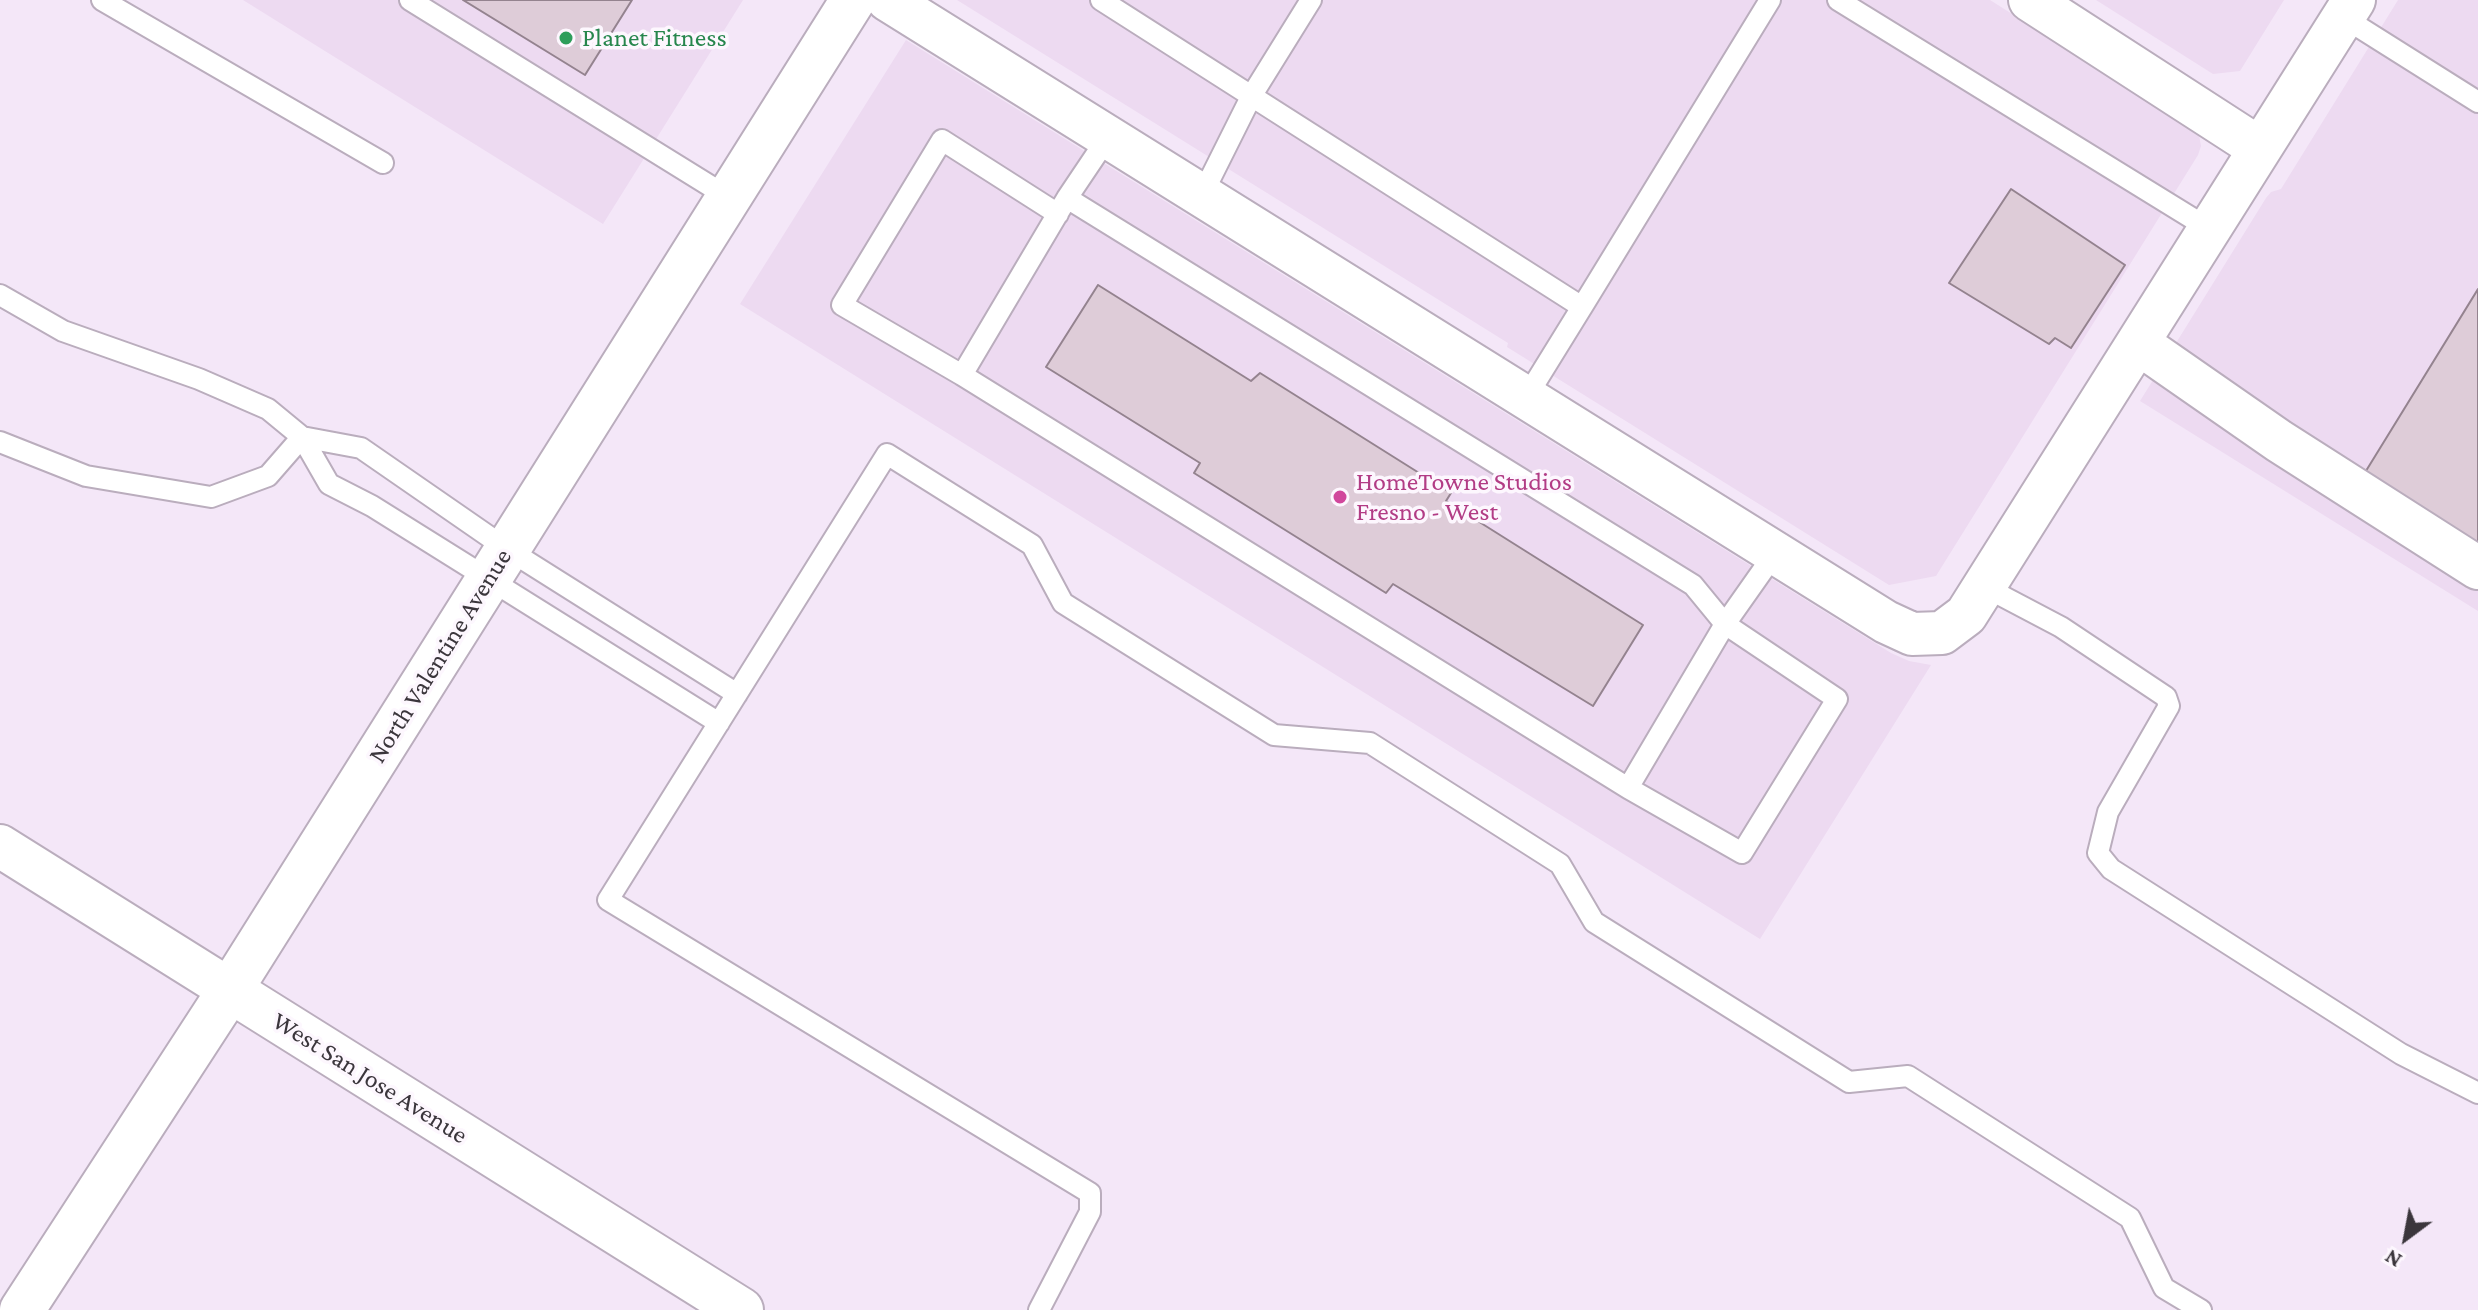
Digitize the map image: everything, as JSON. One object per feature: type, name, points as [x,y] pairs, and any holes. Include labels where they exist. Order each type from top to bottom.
[{"type":"street","name":"North Valentine Avenue","points":[[22,1310],[230,990],[853,0]]},
{"type":"street","points":[[888,0],[1886,622],[1912,634],[1942,633],[1966,615],[2349,8]]},
{"type":"street","points":[[2030,0],[2259,148]]},
{"type":"street","points":[[2138,343],[2279,441],[2478,568]]},
{"type":"street","name":"West San Jose Avenue","points":[[0,846],[741,1310]]},
{"type":"lane","points":[[102,0],[383,163]]},
{"type":"lane","points":[[410,0],[728,197]]},
{"type":"lane","points":[[1101,0],[1582,307]]},
{"type":"lane","points":[[1202,195],[1252,95],[1311,0]]},
{"type":"lane","points":[[1527,396],[1770,0]]},
{"type":"lane","points":[[1838,0],[2208,228]]},
{"type":"lane","points":[[2349,8],[2478,102]]},
{"type":"lane","points":[[962,375],[1108,137]]},
{"type":"lane","points":[[942,140],[1063,206],[1693,585],[1725,624],[1837,699],[1742,853],[1628,788],[962,375],[842,305],[942,140]]},
{"type":"lane","points":[[0,295],[63,331],[199,379],[268,409],[302,437],[329,484],[498,565],[737,694]]},
{"type":"lane","points":[[302,437],[361,448],[498,565],[719,723]]},
{"type":"lane","points":[[0,442],[86,476],[211,497],[268,476],[302,437]]},
{"type":"lane","points":[[1039,1310],[1090,1212],[1090,1193],[608,900],[887,454],[1032,545],[1063,603],[1274,735],[1370,743],[1560,864],[1594,922],[1849,1082],[1908,1076],[2130,1218],[2164,1288],[2201,1310]]},
{"type":"lane","points":[[1628,788],[1725,624],[1775,553]]},
{"type":"lane","points":[[1985,587],[2061,627],[2166,697],[2169,706],[2108,812],[2098,853],[2111,869],[2401,1054],[2478,1093]]},
{"type":"shaded area","points":[[243,0],[743,0],[603,224]]},
{"type":"shaded area","points":[[957,0],[1990,0],[2191,127],[2199,135],[2201,146],[1936,576],[1889,585],[1507,347],[1508,343]]},
{"type":"shaded area","points":[[2096,0],[2284,0],[2240,71],[2213,74]]},
{"type":"shaded area","points":[[2398,0],[2478,0],[2478,611],[2140,401],[2266,198],[2271,192],[2281,189]]},
{"type":"shaded area","points":[[906,40],[1891,653],[1909,661],[1931,665],[1760,939],[740,304]]},
{"type":"building","name":"Planet Fitness","points":[[463,0],[632,0],[585,75]]},
{"type":"building","points":[[2011,189],[2125,265],[2071,348],[2055,338],[2049,344],[1949,283]]},
{"type":"building","name":"HomeTowne Studios Fresno - West","points":[[1098,285],[1251,381],[1260,373],[1451,493],[1446,501],[1643,625],[1593,706],[1393,584],[1386,593],[1194,473],[1200,463],[1046,367]]},
{"type":"building","points":[[2478,289],[2478,552],[2361,479]]},
{"type":"place","name":"Planet Fitness","points":[[566,38]]},
{"type":"place","name":"HomeTowne Studios Fresno - West","points":[[1340,497]]}]
